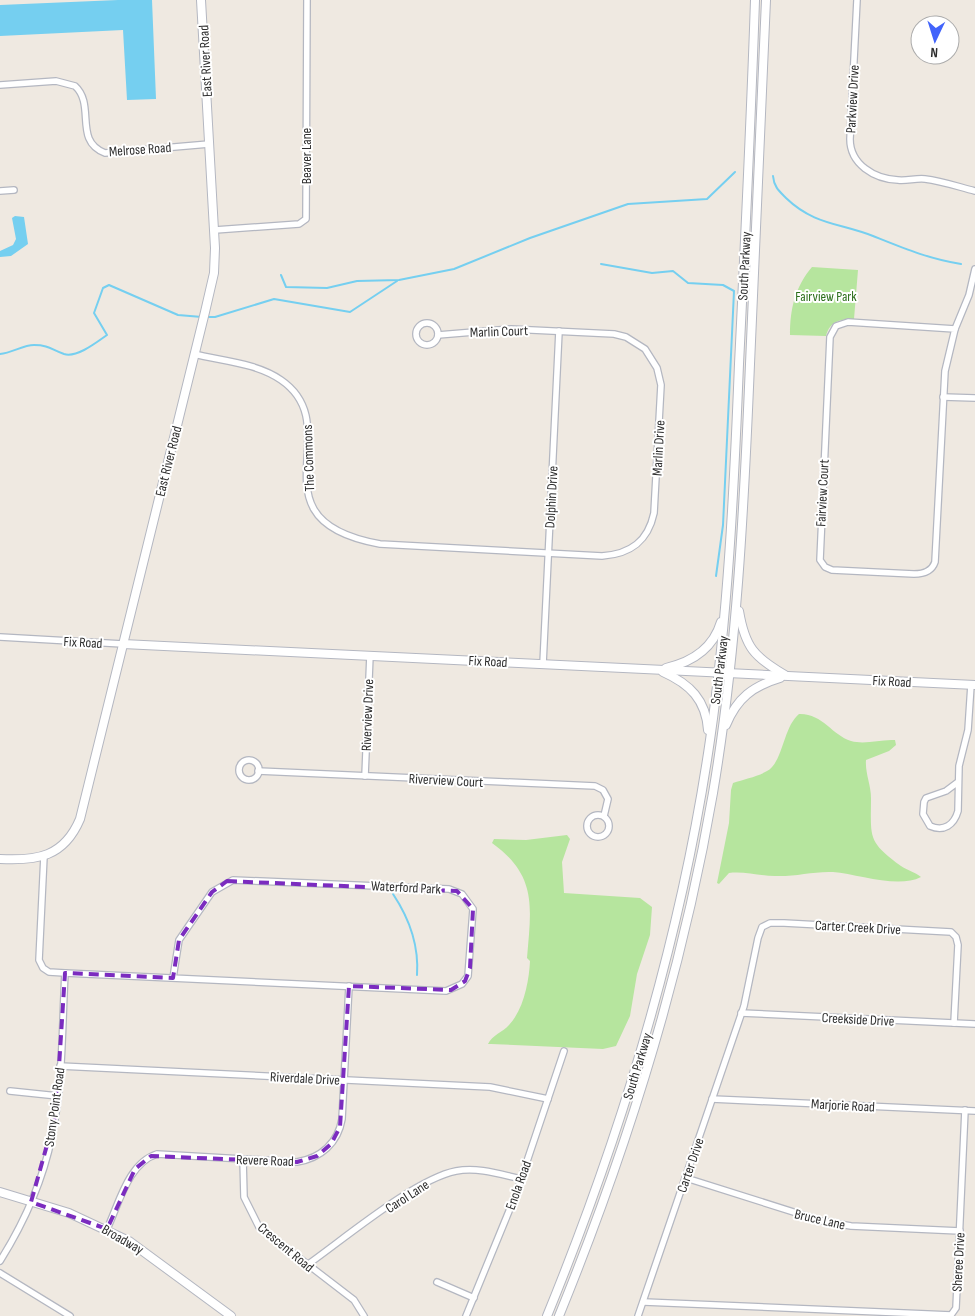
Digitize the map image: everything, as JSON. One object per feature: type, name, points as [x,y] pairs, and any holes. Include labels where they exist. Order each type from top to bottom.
[{"type":"main road","name":"East River Road","points":[[0,859],[27,860],[44,856],[67,840],[80,819],[205,312],[215,266],[215,230],[201,0]]},
{"type":"main road","name":"South Parkway","points":[[547,1316],[606,1164],[648,1029],[685,879],[710,743],[727,599],[755,0]]},
{"type":"main road","name":"South Parkway","points":[[559,1316],[612,1178],[658,1032],[695,886],[721,735],[730,673],[737,602],[748,429],[766,0]]},
{"type":"main road","points":[[659,670],[691,660],[704,650],[719,629],[727,599]]},
{"type":"main road","points":[[737,602],[741,624],[749,648],[760,660],[787,676]]},
{"type":"main road","name":"Fix Road","points":[[123,644],[973,685]]},
{"type":"main road","points":[[659,670],[684,683],[698,697],[705,713],[710,743]]},
{"type":"main road","points":[[721,735],[734,707],[746,693],[766,682],[787,676]]},
{"type":"main road","name":"Broadway","points":[[0,1192],[107,1229],[141,1249],[231,1316]]},
{"type":"street","name":"Beaver Lane","points":[[215,230],[299,224],[306,219],[307,0]]},
{"type":"street","name":"Parkview Drive","points":[[857,0],[850,139],[854,158],[863,168],[889,179],[900,181],[925,179],[975,191]]},
{"type":"street","name":"Melrose Road","points":[[0,85],[56,81],[75,86],[84,99],[88,138],[94,147],[105,153],[209,144]]},
{"type":"street","points":[[0,191],[14,190]]},
{"type":"street","points":[[955,329],[969,295],[975,269]]},
{"type":"street","name":"Fairview Court","points":[[848,322],[955,329],[948,351],[943,397],[934,565],[928,571],[920,574],[832,570],[825,567],[819,555],[830,334],[836,326],[848,322]]},
{"type":"street","name":"Marlin Court","points":[[438,335],[511,329],[560,331]]},
{"type":"street","name":"Marlin Drive","points":[[548,554],[614,555],[632,548],[646,536],[654,513],[660,376],[654,361],[644,349],[631,340],[614,334],[560,331]]},
{"type":"street","name":"Dolphin Drive","points":[[543,664],[560,331]]},
{"type":"street","name":"The Commons","points":[[194,354],[264,371],[283,381],[295,394],[302,403],[307,421],[306,486],[314,512],[329,525],[352,539],[380,544],[548,554]]},
{"type":"street","points":[[943,397],[975,398]]},
{"type":"street","name":"Fix Road","points":[[0,637],[123,644]]},
{"type":"street","name":"Riverview Drive","points":[[365,776],[370,655]]},
{"type":"street","points":[[958,782],[946,791],[926,798],[923,814],[930,826],[938,829],[949,827],[956,818],[959,766],[968,730],[973,685]]},
{"type":"street","name":"Riverview Court","points":[[258,771],[595,786],[603,790],[608,799],[604,816]]},
{"type":"street","name":"Waterford Park","points":[[44,856],[39,960],[46,970],[66,973],[446,991],[462,984],[470,968],[473,915],[466,898],[457,891],[449,889],[232,880],[212,892],[178,940],[173,978]]},
{"type":"street","name":"Carter Creek Drive","points":[[741,1013],[759,934],[762,927],[768,924],[944,930],[953,933],[958,942],[954,1024]]},
{"type":"street","name":"Stony Point Road","points":[[0,1261],[31,1202],[50,1146],[58,1096],[66,973]]},
{"type":"street","name":"Revere Road","points":[[107,1229],[135,1169],[145,1159],[158,1154],[297,1162],[308,1160],[325,1150],[340,1127],[349,986]]},
{"type":"street","name":"Creekside Drive","points":[[741,1013],[975,1024]]},
{"type":"street","name":"Carter Drive","points":[[638,1316],[741,1013]]},
{"type":"street","name":"Enola Road","points":[[466,1316],[521,1179],[564,1051]]},
{"type":"street","name":"Riverdale Drive","points":[[60,1066],[490,1087],[548,1099]]},
{"type":"street","points":[[10,1091],[58,1096]]},
{"type":"street","name":"Marjorie Road","points":[[712,1099],[975,1111]]},
{"type":"street","name":"Sheree Drive","points":[[644,1302],[950,1315],[956,1308],[965,1110]]},
{"type":"street","name":"Crescent Road","points":[[243,1159],[242,1188],[250,1213],[258,1226],[354,1300],[364,1316]]},
{"type":"street","name":"Carol Lane","points":[[307,1265],[398,1200],[443,1175],[475,1170],[521,1179]]},
{"type":"street","name":"Bruce Lane","points":[[686,1178],[822,1221],[851,1226],[960,1231]]},
{"type":"street","points":[[0,1274],[70,1316]]},
{"type":"street","points":[[437,1282],[474,1298]]},
{"type":"highlighted area","points":[[227,881],[457,891],[473,909],[470,968],[465,981],[451,990],[349,986],[340,1127],[331,1144],[317,1156],[297,1162],[151,1156],[135,1169],[107,1229],[31,1202],[56,1113],[65,973],[173,978],[179,940],[212,892]]},
{"type":"green space","name":"Fairview Park","points":[[812,267],[858,270],[854,319],[836,322],[830,327],[826,336],[790,335],[792,307],[801,282]]},
{"type":"green space","points":[[799,714],[814,717],[851,741],[895,740],[896,745],[889,751],[866,760],[871,793],[873,838],[890,858],[921,877],[901,882],[833,872],[782,876],[729,873],[719,884],[717,883],[729,823],[733,783],[759,775],[772,767],[780,753],[790,727]]},
{"type":"green space","points":[[567,835],[570,839],[562,862],[564,893],[640,898],[652,907],[650,935],[637,974],[630,1016],[616,1046],[603,1049],[488,1044],[492,1038],[509,1025],[518,1011],[527,986],[530,961],[527,958],[530,908],[524,881],[507,855],[492,843],[494,839],[526,840]]},
{"type":"water","points":[[152,0],[156,99],[127,100],[123,30],[0,36],[0,5]]},
{"type":"water","points":[[15,216],[24,217],[28,244],[11,256],[0,257],[0,251],[13,245],[16,239],[12,218]]},
{"type":"waterway","points":[[281,275],[286,287],[327,288],[357,281],[399,280],[454,269],[530,238],[628,204],[707,199],[735,172]]},
{"type":"waterway","points":[[773,176],[776,186],[786,198],[796,207],[817,218],[927,256],[961,264]]},
{"type":"waterway","points":[[601,264],[652,273],[673,271],[688,283],[723,285],[734,291],[723,525],[716,576]]},
{"type":"waterway","points":[[207,317],[215,317],[274,299],[350,312],[397,281]]},
{"type":"waterway","points":[[0,354],[34,345],[47,347],[69,355],[81,352],[107,335],[94,313],[103,288],[109,285],[178,315],[202,317]]},
{"type":"waterway","points":[[393,894],[404,913],[415,943],[417,975]]}]
